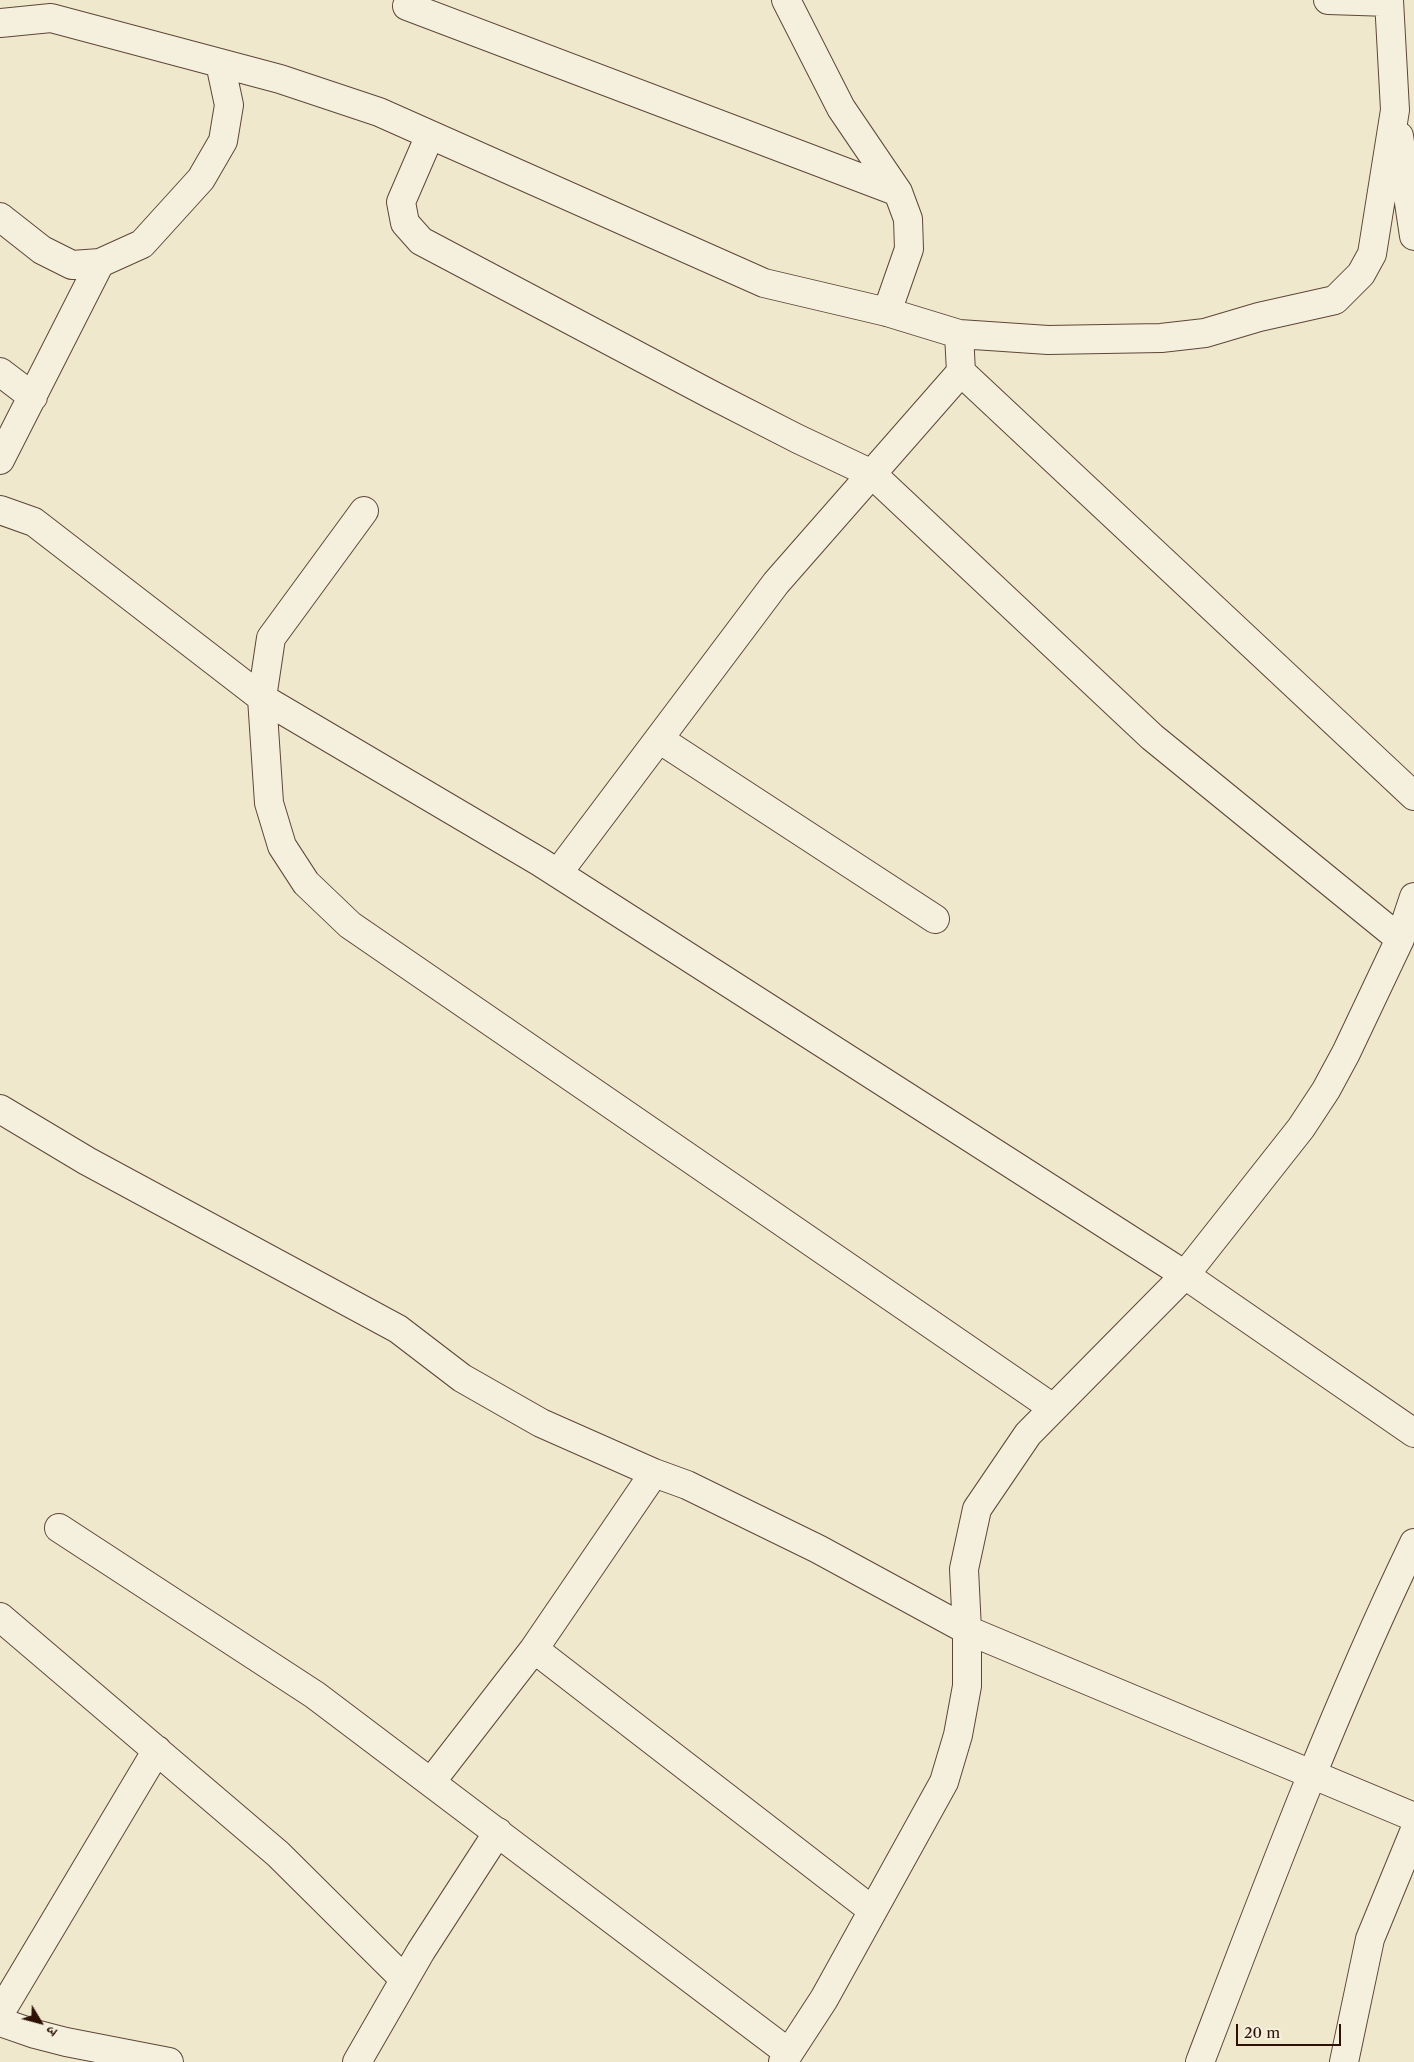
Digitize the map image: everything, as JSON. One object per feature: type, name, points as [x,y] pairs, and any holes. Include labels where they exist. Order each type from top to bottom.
[{"type":"street","points":[[786,0],[841,108],[898,192],[908,219],[909,249],[887,312]]},
{"type":"street","points":[[1328,0],[1389,1],[1395,110],[1414,236]]},
{"type":"street","points":[[407,6],[898,192]]},
{"type":"street","points":[[0,23],[55,9],[220,63],[280,78],[379,112],[764,283],[887,312],[959,334],[1048,340],[1161,338],[1205,332],[1259,317],[1335,300],[1361,274],[1372,254],[1395,110]]},
{"type":"street","points":[[0,217],[42,250],[72,265],[100,263],[142,244],[201,179],[223,141],[229,106],[220,63]]},
{"type":"street","points":[[430,135],[401,202],[405,223],[421,241],[798,440],[872,474],[1152,737],[1400,939]]},
{"type":"street","points":[[0,460],[100,263]]},
{"type":"street","points":[[959,334],[961,372],[1414,796]]},
{"type":"street","points":[[0,372],[33,397]]},
{"type":"street","points":[[558,873],[776,583],[961,372]]},
{"type":"street","points":[[0,510],[34,522],[262,698],[558,873],[1185,1275],[1414,1433]]},
{"type":"street","points":[[364,511],[271,638],[262,698],[268,803],[282,846],[306,883],[350,925],[1054,1408]]},
{"type":"street","points":[[659,739],[935,919]]},
{"type":"street","points":[[59,1528],[315,1695],[498,1832],[786,2057],[824,1999],[944,1782],[958,1735],[967,1686],[968,1630],[964,1569],[977,1509],[1028,1434],[1185,1275],[1301,1128],[1326,1090],[1346,1053],[1400,939],[1414,897]]},
{"type":"street","points":[[0,1109],[96,1166],[398,1329],[462,1378],[540,1424],[654,1473],[687,1485],[818,1549],[968,1630],[1312,1776],[1414,1817]]},
{"type":"street","points":[[431,1782],[534,1649],[654,1473]]},
{"type":"street","points":[[1200,2062],[1312,1776],[1372,1630],[1414,1542]]},
{"type":"street","points":[[0,1617],[278,1854],[404,1979]]},
{"type":"street","points":[[534,1649],[872,1910]]},
{"type":"street","points":[[0,2013],[157,1750]]},
{"type":"street","points":[[358,2062],[421,1951],[498,1832]]},
{"type":"street","points":[[1344,2062],[1370,1939],[1414,1832]]},
{"type":"street","points":[[0,2022],[34,2034],[66,2042],[170,2062]]}]
